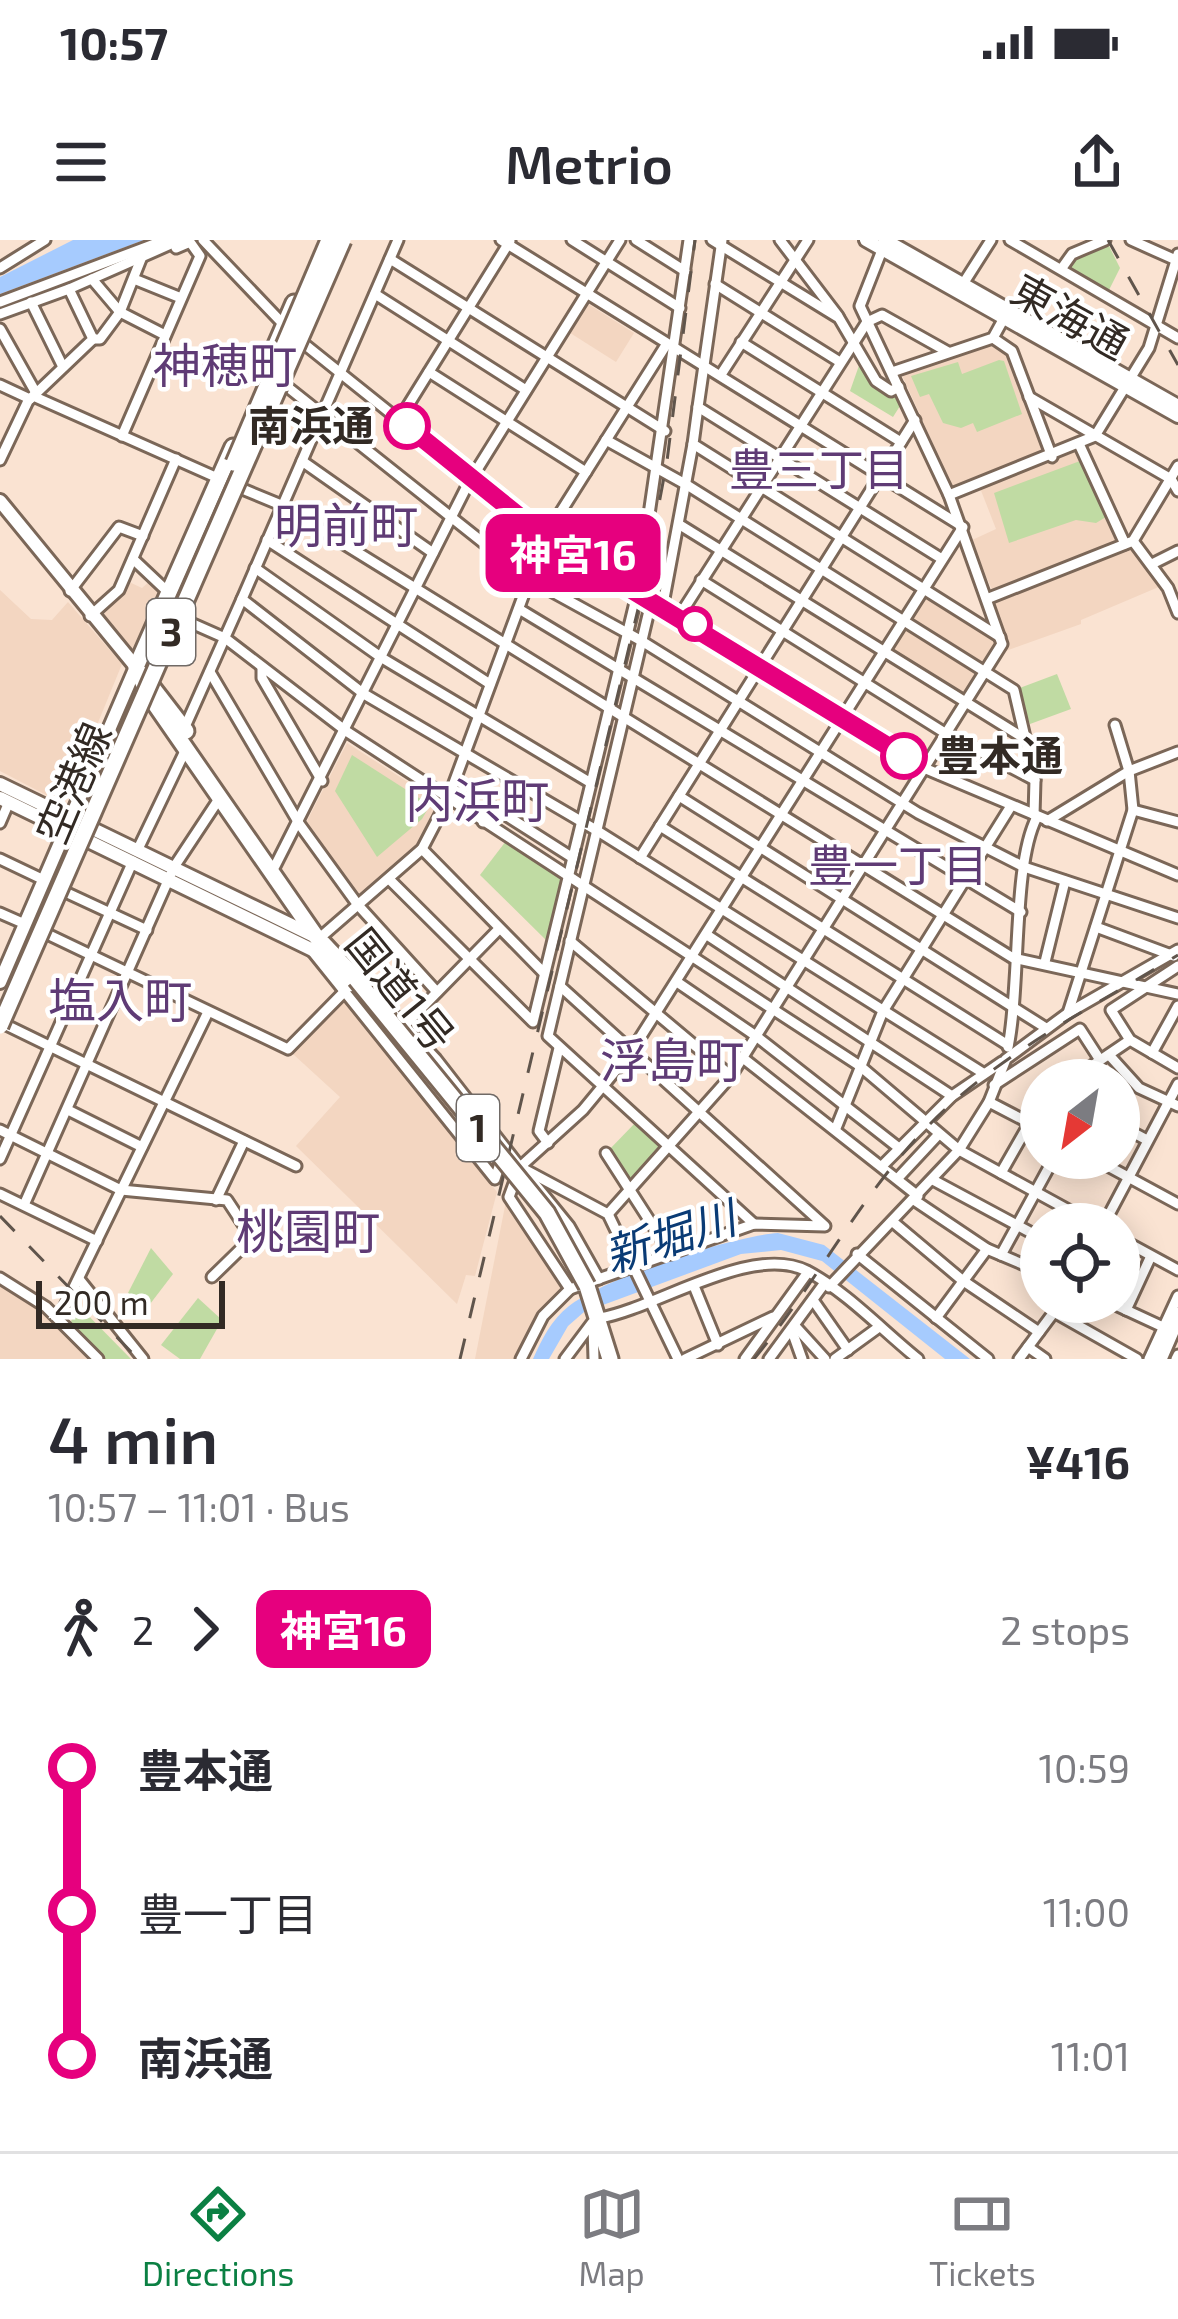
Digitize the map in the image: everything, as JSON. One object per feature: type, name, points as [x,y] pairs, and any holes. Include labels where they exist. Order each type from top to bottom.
[{"type":"highway","points":[[136,668],[284,325],[335,240]]},
{"type":"highway","points":[[150,689],[285,385],[335,240]]},
{"type":"highway","points":[[266,428],[264,404],[335,240]]},
{"type":"highway","name":"3","points":[[0,1006],[335,240]]},
{"type":"highway","name":"3","points":[[2,1024],[335,240]]},
{"type":"highway","name":"国道1号","points":[[136,668],[319,943],[540,1216],[603,1330],[596,1359]]},
{"type":"highway","name":"国道1号","points":[[150,689],[184,729],[275,866],[319,943]]},
{"type":"highway","points":[[1170,1358],[1178,1316]]},
{"type":"highway","points":[[1170,1358],[1171,1331]]},
{"type":"main road","name":"東海通","points":[[866,240],[885,242],[963,284],[1178,416]]},
{"type":"main road","name":"東海通","points":[[885,242],[1004,318],[1178,406]]},
{"type":"main road","points":[[0,501],[136,668]]},
{"type":"main road","name":"空港線","points":[[0,982],[136,668]]},
{"type":"main road","name":"空港線","points":[[0,1041],[2,1024],[150,689]]},
{"type":"main road","points":[[0,784],[68,823],[319,943]]},
{"type":"main road","points":[[4,800],[68,823]]},
{"type":"street","points":[[0,268],[45,240]]},
{"type":"street","points":[[0,302],[165,240]]},
{"type":"street","points":[[93,338],[100,339],[120,312],[140,260],[180,240]]},
{"type":"street","points":[[203,240],[301,342],[545,537],[663,604],[923,768],[1178,875]]},
{"type":"street","points":[[184,729],[398,240]]},
{"type":"street","points":[[572,240],[680,308]]},
{"type":"street","points":[[275,866],[300,825],[471,478],[620,240]]},
{"type":"street","points":[[636,240],[685,271]]},
{"type":"street","points":[[389,879],[466,962],[532,1022],[638,590],[665,431],[671,347],[689,240]]},
{"type":"street","points":[[780,240],[796,255],[854,340],[876,381],[891,391],[899,387]]},
{"type":"street","points":[[722,373],[808,240]]},
{"type":"street","points":[[963,284],[991,240]]},
{"type":"street","points":[[1010,240],[1178,338]]},
{"type":"street","points":[[1062,268],[1072,254],[1105,240]]},
{"type":"street","points":[[950,495],[1080,446],[1095,436],[1157,325],[1177,264],[1131,240]]},
{"type":"street","points":[[399,420],[506,241],[963,526]]},
{"type":"street","points":[[0,314],[190,242],[200,256],[122,436]]},
{"type":"street","points":[[663,604],[687,485],[719,242],[839,318]]},
{"type":"street","points":[[608,1214],[731,1076],[1002,644],[950,495],[866,322],[860,301],[885,242]]},
{"type":"street","points":[[390,259],[665,431]]},
{"type":"street","points":[[92,279],[120,312],[165,334]]},
{"type":"street","points":[[134,279],[181,298]]},
{"type":"street","points":[[715,284],[840,362]]},
{"type":"street","points":[[69,289],[93,338]]},
{"type":"street","points":[[375,294],[526,390]]},
{"type":"street","points":[[31,302],[63,368]]},
{"type":"street","points":[[680,615],[866,322],[882,315],[948,352]]},
{"type":"street","points":[[892,372],[993,338],[1004,318]]},
{"type":"street","points":[[0,329],[33,396]]},
{"type":"street","points":[[0,460],[33,396],[93,338]]},
{"type":"street","points":[[993,338],[1012,351],[1052,457]]},
{"type":"street","points":[[741,342],[901,442]]},
{"type":"street","points":[[599,1279],[569,1226],[405,1025],[319,943],[422,849],[448,799],[545,537],[671,347]]},
{"type":"street","points":[[429,372],[586,472]]},
{"type":"street","points":[[0,385],[220,479]]},
{"type":"street","points":[[285,385],[529,579],[640,640],[902,803],[1024,867],[1178,918]]},
{"type":"street","points":[[1029,397],[1171,479],[1178,491]]},
{"type":"street","points":[[698,407],[942,560]]},
{"type":"street","points":[[640,858],[915,420]]},
{"type":"street","points":[[606,440],[741,518],[1015,690],[1039,818]]},
{"type":"street","points":[[693,444],[1000,637]]},
{"type":"street","points":[[1080,446],[1129,543],[1152,564],[1178,613]]},
{"type":"street","points":[[90,616],[119,590],[176,459]]},
{"type":"street","points":[[302,461],[434,553]]},
{"type":"street","points":[[989,598],[1129,543],[1178,466]]},
{"type":"street","points":[[240,488],[281,505],[943,916],[1020,957],[1178,994]]},
{"type":"street","points":[[680,525],[1027,740]]},
{"type":"street","points":[[570,1289],[509,1197],[524,1170],[604,1087],[658,1013],[963,526]]},
{"type":"street","points":[[70,591],[119,527],[143,536]]},
{"type":"street","points":[[268,540],[490,684]]},
{"type":"street","points":[[1152,564],[1178,551]]},
{"type":"street","points":[[133,559],[169,593]]},
{"type":"street","points":[[255,568],[382,658],[591,783]]},
{"type":"street","points":[[701,580],[946,733],[1035,779]]},
{"type":"street","points":[[652,598],[548,1036],[754,1224]]},
{"type":"street","points":[[242,599],[364,694],[596,830],[983,1073]]},
{"type":"street","points":[[518,609],[883,833],[1022,912]]},
{"type":"street","points":[[182,619],[224,638],[346,731],[860,1066],[959,1150],[1055,1203]]},
{"type":"street","points":[[262,668],[262,678],[322,781]]},
{"type":"street","points":[[210,672],[300,825],[358,905],[437,992]]},
{"type":"street","points":[[1068,1013],[1133,810],[1130,771],[1114,725]]},
{"type":"street","points":[[0,1159],[5,1133],[50,1046],[186,748]]},
{"type":"street","points":[[769,1359],[813,1300],[959,1150],[989,1102],[1006,1059],[1016,1008],[1025,842],[1039,818],[1176,753],[1178,768]]},
{"type":"street","points":[[679,796],[1046,1028]]},
{"type":"street","points":[[24,1205],[172,873],[219,799]]},
{"type":"street","points":[[0,823],[4,800]]},
{"type":"street","points":[[836,1128],[884,1011],[1011,806]]},
{"type":"street","points":[[483,823],[493,807],[573,858]]},
{"type":"street","points":[[1133,810],[1178,822]]},
{"type":"street","points":[[660,826],[1008,1046]]},
{"type":"street","points":[[422,849],[497,931],[544,973]]},
{"type":"street","points":[[0,859],[44,880]]},
{"type":"street","points":[[1045,962],[1065,880]]},
{"type":"street","points":[[63,891],[147,930]]},
{"type":"street","points":[[0,913],[25,924]]},
{"type":"street","points":[[1096,927],[1177,958]]},
{"type":"street","points":[[405,1025],[497,931]]},
{"type":"street","points":[[45,933],[288,1049],[350,985],[495,1179],[504,1149]]},
{"type":"street","points":[[707,935],[872,1039],[952,1096]]},
{"type":"street","points":[[571,941],[731,1076]]},
{"type":"street","points":[[884,1164],[952,1096],[1046,1028],[1124,980],[1177,958]]},
{"type":"street","points":[[1177,958],[1148,986],[1111,1010],[1130,1040],[1178,1068]]},
{"type":"street","points":[[677,982],[757,1036],[899,1148]]},
{"type":"street","points":[[521,1359],[543,1316],[570,1289],[754,1224],[825,1226],[560,986]]},
{"type":"street","points":[[1152,1053],[1178,1006]]},
{"type":"street","points":[[59,1318],[208,1012]]},
{"type":"street","points":[[2,1024],[296,1166]]},
{"type":"street","points":[[994,1085],[1080,1029],[1139,1088],[1173,1104]]},
{"type":"street","points":[[1105,1058],[1130,1040]]},
{"type":"street","points":[[548,1143],[539,1131],[560,1048]]},
{"type":"street","points":[[742,1058],[884,1164],[916,1198],[987,1249],[1020,1263]]},
{"type":"street","points":[[1140,1154],[1173,1104],[1178,1084]]},
{"type":"street","points":[[989,1102],[1020,1118]]},
{"type":"street","points":[[68,1110],[142,1147]]},
{"type":"street","points":[[5,1133],[121,1190],[227,1201],[252,1238],[212,1277]]},
{"type":"street","points":[[898,1178],[939,1134]]},
{"type":"street","points":[[472,1151],[493,1135]]},
{"type":"street","points":[[1140,1136],[1147,1140]]},
{"type":"street","points":[[1001,1173],[1020,1139]]},
{"type":"street","points":[[216,1200],[244,1141]]},
{"type":"street","points":[[606,1154],[671,1254]]},
{"type":"street","points":[[524,1170],[608,1214],[682,1359],[778,1314]]},
{"type":"street","points":[[1001,1255],[1044,1179]]},
{"type":"street","points":[[1132,1179],[1177,1200]]},
{"type":"street","points":[[933,1180],[1020,1228]]},
{"type":"street","points":[[0,1194],[97,1241]]},
{"type":"street","points":[[892,1222],[962,1280],[1039,1332]]},
{"type":"street","points":[[936,1318],[987,1249]]},
{"type":"street","points":[[1140,1250],[1178,1270]]},
{"type":"street","points":[[856,1255],[988,1359]]},
{"type":"street","points":[[1140,1277],[1151,1256]]},
{"type":"street","points":[[565,1359],[575,1345],[652,1298],[760,1265],[808,1272],[830,1284],[916,1358]]},
{"type":"street","points":[[745,1359],[808,1272]]},
{"type":"street","points":[[0,1278],[59,1318],[98,1359]]},
{"type":"street","points":[[79,1279],[143,1359]]},
{"type":"street","points":[[694,1286],[718,1345]]},
{"type":"street","points":[[1149,1359],[1171,1331],[1178,1296]]},
{"type":"street","points":[[813,1300],[843,1355],[879,1327]]},
{"type":"street","points":[[1140,1317],[1171,1331]]},
{"type":"street","points":[[1019,1359],[1045,1323]]},
{"type":"street","points":[[1082,1323],[1137,1359]]},
{"type":"street","points":[[794,1328],[802,1359]]},
{"type":"street","points":[[794,1328],[825,1359]]},
{"type":"street","points":[[575,1345],[596,1359]]},
{"type":"street","points":[[1028,1347],[1045,1359]]},
{"type":"shaded area","points":[[585,302],[634,333],[616,362],[567,331]]},
{"type":"shaded area","points":[[992,341],[1010,354],[1048,453],[954,490],[901,373]]},
{"type":"shaded area","points":[[1077,451],[1121,541],[994,594],[970,541],[996,529],[980,488]]},
{"type":"shaded area","points":[[1131,546],[1161,586],[1081,620],[1081,624],[1003,652],[993,600]]},
{"type":"shaded area","points":[[127,581],[142,588],[150,581],[160,592],[135,649],[130,650],[98,613]]},
{"type":"shaded area","points":[[0,590],[31,619],[52,620],[68,602],[122,664],[70,791],[52,798],[0,771]]},
{"type":"shaded area","points":[[926,593],[999,639],[964,700],[889,655]]},
{"type":"shaded area","points":[[347,743],[439,802],[416,850],[358,898],[305,825]]},
{"type":"shaded area","points":[[346,999],[497,1192],[475,1276],[466,1275],[457,1304],[296,1146],[340,1097],[293,1054]]},
{"type":"shaded area","points":[[506,1201],[567,1289],[519,1359],[475,1359]]},
{"type":"shaded area","points":[[0,1283],[41,1308],[93,1359],[0,1359]]},
{"type":"green space","points":[[1107,242],[1120,268],[1108,292],[1064,265],[1072,254]]},
{"type":"green space","points":[[862,357],[876,381],[905,398],[893,417],[850,391]]},
{"type":"green space","points":[[1004,361],[1022,414],[977,432],[973,423],[961,428],[943,423],[929,394],[920,397],[911,376],[958,362],[962,374]]},
{"type":"green space","points":[[1080,461],[1106,517],[1096,523],[1076,520],[1009,543],[994,493]]},
{"type":"green space","points":[[1057,674],[1071,709],[1030,724],[1017,689]]},
{"type":"green space","points":[[352,755],[430,805],[422,819],[377,857],[335,791]]},
{"type":"green space","points":[[506,841],[563,879],[549,943],[480,875]]},
{"type":"green space","points":[[637,1121],[663,1147],[630,1184],[607,1152]]},
{"type":"green space","points":[[151,1248],[173,1274],[147,1308],[128,1293]]},
{"type":"green space","points":[[198,1298],[222,1320],[200,1359],[180,1359],[161,1345]]},
{"type":"green space","points":[[76,1303],[131,1359],[105,1359],[71,1322]]},
{"type":"water","points":[[73,240],[144,240],[0,294],[0,277]]},
{"type":"water","name":"新堀川","points":[[778,1233],[824,1245],[970,1359],[945,1359],[822,1261],[781,1250],[741,1254],[584,1312],[568,1326],[549,1359],[533,1359],[557,1317],[586,1295],[670,1260]]},
{"type":"railway","points":[[460,1359],[644,584],[667,461],[695,240]]},
{"type":"railway","points":[[1108,240],[1178,365]]},
{"type":"railway","points":[[754,1359],[881,1181],[956,1099],[1016,1053],[1178,955]]},
{"type":"railway","points":[[0,1216],[138,1359]]},
{"type":"bus line","name":"神宮16","points":[[407,426],[545,537],[663,604],[904,756]]},
{"type":"place","name":"南浜通","points":[[407,426]]},
{"type":"place","name":"豊本通","points":[[904,756]]},
{"type":"district","name":"神穂町","points":[[225,366]]},
{"type":"district","name":"豊三丁目","points":[[819,470]]},
{"type":"district","name":"明前町","points":[[346,526]]},
{"type":"district","name":"内浜町","points":[[477,801]]},
{"type":"district","name":"豊一丁目","points":[[898,866]]},
{"type":"district","name":"塩入町","points":[[120,1001]]},
{"type":"district","name":"浮島町","points":[[672,1061]]},
{"type":"district","name":"桃園町","points":[[308,1232]]}]
